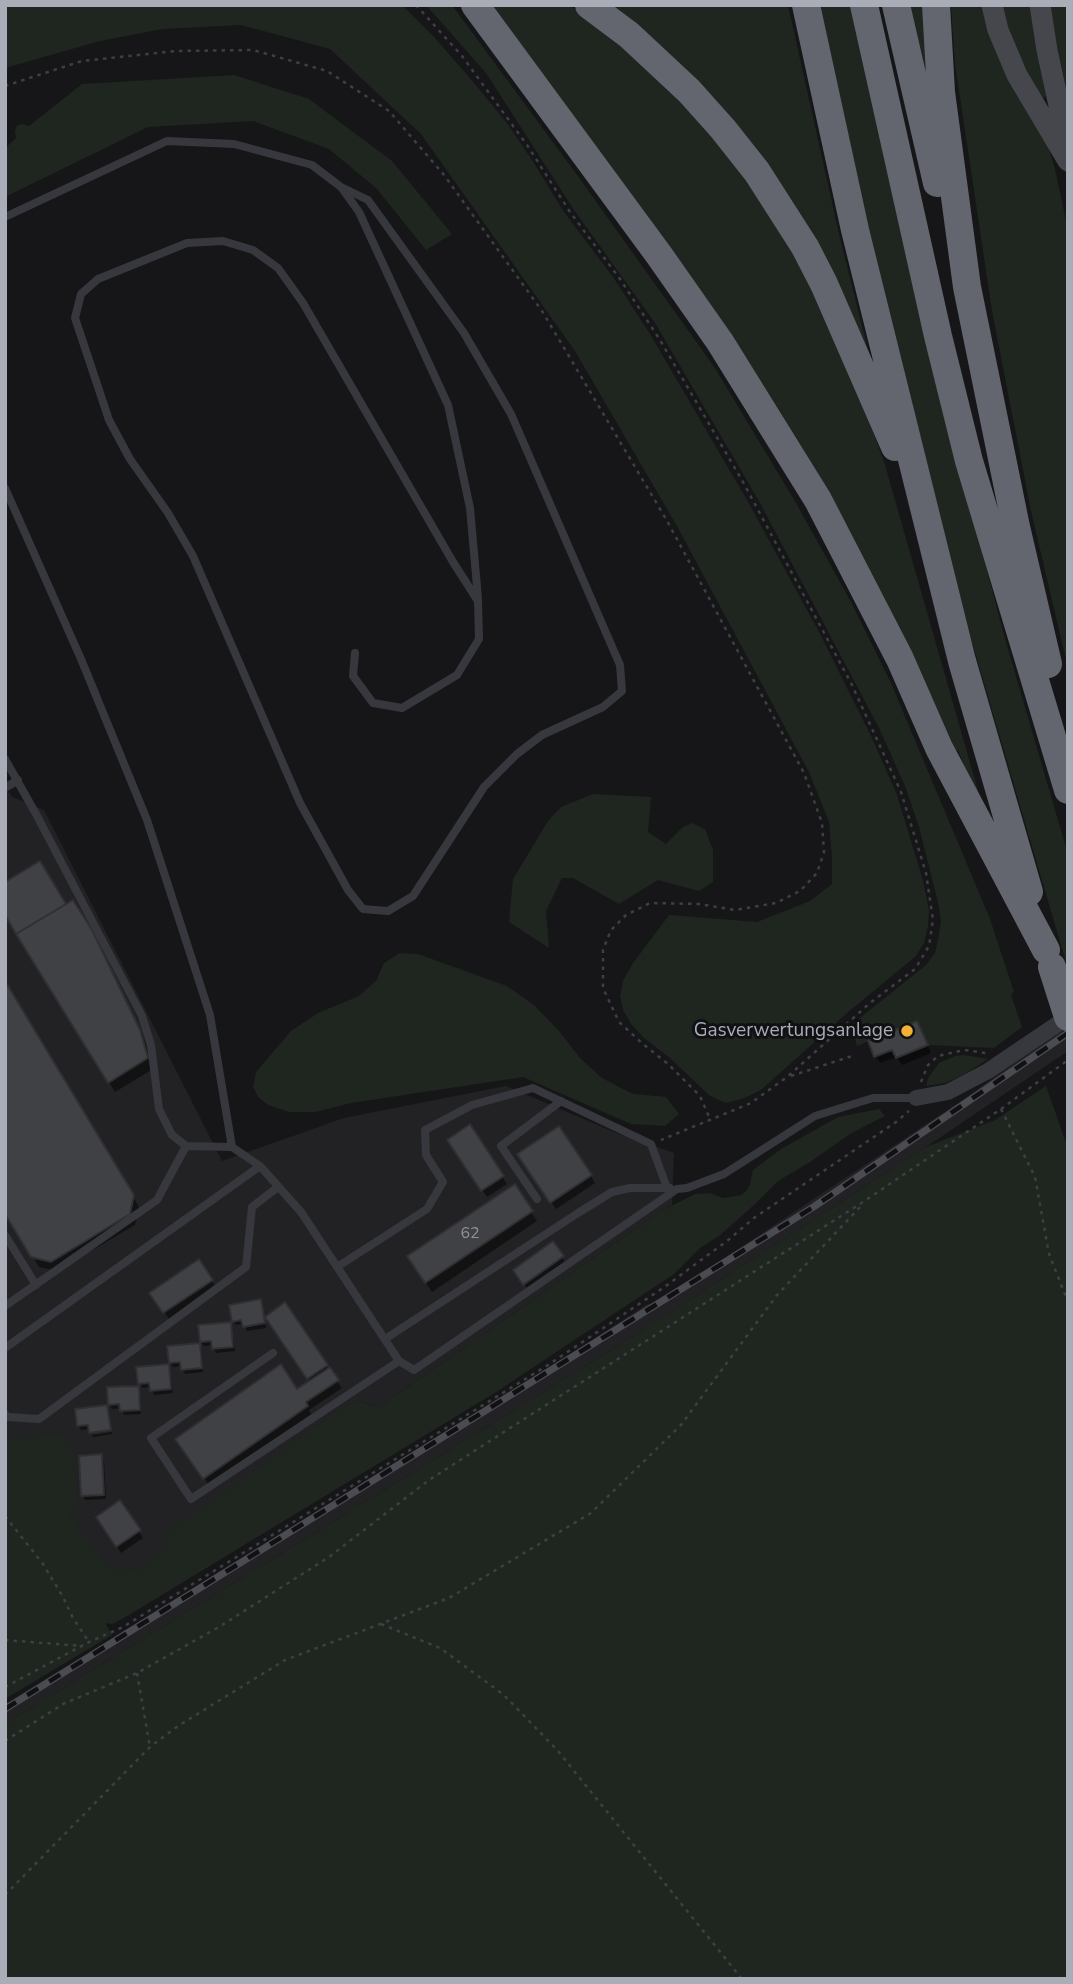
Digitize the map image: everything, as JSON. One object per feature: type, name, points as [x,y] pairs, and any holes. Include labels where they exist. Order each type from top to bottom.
[{"type":"highway","points":[[475,5],[720,342],[818,500],[900,659],[939,748],[1049,959]]},
{"type":"highway","points":[[589,5],[629,35],[689,91],[757,172],[824,284],[927,517]]},
{"type":"highway","points":[[806,5],[855,230],[962,661],[1068,1017]]},
{"type":"highway","points":[[864,5],[937,336],[969,461],[1068,790]]},
{"type":"highway","points":[[896,5],[940,197],[967,287]]},
{"type":"highway","points":[[936,5],[941,92],[967,287],[1016,527],[1044,648],[1068,733]]},
{"type":"street","points":[[992,5],[1017,75],[1068,161]]},
{"type":"street","points":[[1040,5],[1068,148]]},
{"type":"street","points":[[916,1098],[948,1092],[988,1071],[1068,1017]]},
{"type":"lane","points":[[5,217],[167,141],[234,144],[312,165],[341,187],[369,200],[464,333],[511,414],[621,665],[622,691],[603,707],[542,735],[517,754],[484,788],[413,896],[387,911],[363,909],[348,890],[300,803],[193,556],[168,513],[130,459],[109,420],[75,318],[81,294],[98,279],[187,243],[223,241],[253,250],[278,268],[303,303],[478,601]]},
{"type":"lane","points":[[341,187],[359,212],[448,405],[470,508],[478,601],[479,639],[457,675],[402,708],[373,703],[353,676],[355,653]]},
{"type":"lane","points":[[5,488],[81,659],[147,820],[209,1015],[232,1147]]},
{"type":"lane","points":[[5,759],[142,1016],[151,1045],[159,1109],[172,1135],[186,1146],[232,1147],[260,1166],[300,1212],[399,1361],[414,1370],[677,1189]]},
{"type":"lane","points":[[5,788],[18,780]]},
{"type":"lane","points":[[337,1267],[427,1209],[443,1182],[426,1155],[425,1130],[472,1105],[533,1088],[651,1144],[667,1188]]},
{"type":"lane","points":[[384,1339],[612,1192],[630,1188],[687,1188],[724,1174],[815,1116],[873,1098],[916,1098]]},
{"type":"lane","points":[[537,1199],[500,1146],[561,1101]]},
{"type":"lane","points":[[5,1307],[157,1200],[186,1146]]},
{"type":"lane","points":[[5,1348],[260,1166]]},
{"type":"lane","points":[[5,1414],[8,1417],[39,1419],[247,1267],[252,1207],[278,1187]]},
{"type":"lane","points":[[5,1235],[36,1285]]},
{"type":"lane","points":[[273,1353],[151,1438],[191,1499],[399,1361]]},
{"type":"path","points":[[416,5],[462,55],[660,340],[743,482],[852,685],[901,792],[926,873],[933,920],[929,946],[915,969],[870,1003],[787,1077],[751,1103],[651,1144]]},
{"type":"path","points":[[5,1687],[89,1642],[124,1627],[548,1365],[663,1288],[754,1218],[896,1122],[908,1111],[916,1098],[928,1065],[938,1056],[964,1050],[993,1054]]},
{"type":"path","points":[[787,1077],[855,1055]]},
{"type":"path","points":[[5,1741],[63,1704],[137,1673],[219,1627],[329,1557],[429,1480],[866,1200],[1001,1109],[1068,1060]]},
{"type":"path","points":[[1001,1109],[1035,1177],[1049,1254],[1068,1302]]},
{"type":"path","points":[[5,1895],[150,1747],[178,1726],[285,1660],[449,1598],[591,1513],[681,1425],[777,1295],[866,1200]]},
{"type":"path","points":[[5,1516],[43,1564],[89,1642]]},
{"type":"path","points":[[381,1624],[440,1648],[504,1695],[558,1751],[742,1979]]},
{"type":"path","points":[[5,1640],[82,1646]]},
{"type":"path","points":[[137,1673],[150,1747]]},
{"type":"shaded area","points":[[5,5],[402,5],[435,38],[507,123],[564,212],[613,277],[650,334],[747,500],[818,630],[872,738],[897,795],[922,877],[929,910],[928,926],[924,943],[916,956],[761,1090],[726,1103],[710,1096],[631,1024],[623,1010],[620,996],[623,981],[669,915],[757,922],[810,901],[832,884],[829,822],[809,772],[678,528],[575,351],[421,134],[330,49],[241,25],[163,29],[100,41],[5,68]]},
{"type":"shaded area","points":[[426,5],[452,5],[715,368],[796,503],[850,600],[891,683],[990,919],[1014,992],[1011,995],[1022,1027],[994,1048],[928,1045],[917,1021],[857,1046],[851,1025],[926,965],[935,953],[938,940],[941,921],[938,902],[919,827],[905,786],[879,728],[760,503],[655,323],[574,210],[486,73]]},
{"type":"shaded area","points":[[489,5],[569,5],[596,23],[647,66],[727,152],[796,255],[859,392],[885,465],[983,808],[974,793],[958,750],[950,753],[897,637]]},
{"type":"shaded area","points":[[599,5],[788,5],[839,234],[874,374],[802,231]]},
{"type":"shaded area","points":[[817,5],[853,5],[932,364],[1006,642],[1067,851],[1068,969],[965,618],[902,377]]},
{"type":"shaded area","points":[[908,5],[927,5],[926,92]]},
{"type":"shaded area","points":[[951,5],[984,5],[1047,143],[1068,230],[1068,668],[1031,511],[992,311],[955,64]]},
{"type":"shaded area","points":[[998,5],[1030,5],[1047,95],[1044,98],[1034,91]]},
{"type":"shaded area","points":[[1050,5],[1068,5],[1068,96],[1054,32]]},
{"type":"shaded area","points":[[234,75],[309,99],[392,161],[452,234],[426,250],[376,188],[329,149],[253,121],[148,127],[5,197],[5,148],[16,138],[17,125],[29,126],[82,84]]},
{"type":"shaded area","points":[[5,787],[12,797],[44,810],[222,1161],[344,1118],[506,1086],[614,1132],[674,1153],[672,1205],[379,1407],[358,1401],[96,1612],[5,1503]]},
{"type":"shaded area","points":[[593,794],[651,797],[648,832],[666,844],[683,827],[692,823],[705,829],[713,850],[713,882],[699,891],[658,880],[619,904],[573,878],[562,878],[546,911],[549,948],[509,922],[513,879],[548,821],[561,807]]},
{"type":"shaded area","points":[[400,953],[418,954],[507,986],[534,1005],[580,1058],[602,1078],[633,1094],[666,1097],[679,1114],[665,1126],[631,1124],[523,1077],[351,1103],[315,1112],[289,1112],[268,1105],[258,1097],[253,1086],[256,1072],[291,1031],[318,1013],[359,996],[376,981],[384,963]]},
{"type":"shaded area","points":[[1068,1025],[1068,1051],[926,1147],[610,1351],[5,1724],[5,1704],[394,1465],[647,1304],[654,1305],[961,1101]]},
{"type":"shaded area","points":[[964,1055],[988,1059],[945,1083],[926,1086],[928,1078],[939,1063]]},
{"type":"shaded area","points":[[1046,1086],[1068,1148],[1068,1979],[5,1979],[5,1724],[610,1351],[926,1147],[995,1120]]},
{"type":"shaded area","points":[[879,1109],[885,1116],[850,1134],[778,1181],[674,1274],[493,1394],[124,1618],[112,1624],[105,1623],[112,1635],[5,1699],[5,1438],[70,1436],[78,1504],[68,1514],[111,1569],[141,1570],[167,1545],[166,1536],[173,1528],[344,1407],[358,1401],[379,1407],[661,1211],[695,1194],[710,1193],[723,1198],[741,1195],[750,1184],[753,1170],[781,1149],[838,1117]]},
{"type":"building","points":[[40,861],[66,904],[16,934],[5,915],[5,882]]},
{"type":"building","points":[[73,900],[92,930],[140,1030],[148,1058],[108,1083],[16,934]]},
{"type":"building","points":[[5,981],[134,1195],[130,1214],[51,1262],[31,1257],[5,1214]]},
{"type":"building","name":"Gasverwertungsanlage","points":[[917,1021],[928,1045],[896,1058],[892,1050],[874,1057],[868,1041]]},
{"type":"building","points":[[470,1124],[504,1176],[481,1191],[447,1140]]},
{"type":"building","points":[[559,1126],[592,1175],[550,1203],[517,1154]]},
{"type":"building","points":[[515,1184],[533,1211],[425,1283],[407,1256]]},
{"type":"building","points":[[553,1241],[564,1256],[523,1285],[513,1270]]},
{"type":"building","points":[[199,1259],[213,1280],[163,1313],[149,1293]]},
{"type":"building","points":[[261,1299],[265,1323],[243,1327],[241,1320],[232,1322],[229,1305]]},
{"type":"building","points":[[285,1302],[328,1365],[307,1379],[265,1317]]},
{"type":"building","points":[[231,1322],[233,1347],[212,1349],[211,1341],[200,1342],[198,1325]]},
{"type":"building","points":[[200,1343],[202,1368],[181,1370],[180,1362],[169,1363],[167,1346]]},
{"type":"building","points":[[169,1364],[171,1389],[150,1391],[149,1383],[138,1384],[136,1367]]},
{"type":"building","points":[[281,1364],[297,1389],[330,1367],[339,1380],[306,1402],[308,1406],[203,1479],[175,1439]]},
{"type":"building","points":[[139,1386],[140,1410],[120,1411],[119,1404],[108,1405],[107,1387]]},
{"type":"building","points":[[107,1405],[111,1430],[89,1433],[88,1425],[77,1426],[75,1409]]},
{"type":"building","points":[[102,1454],[104,1495],[81,1496],[79,1456]]},
{"type":"building","points":[[120,1500],[141,1530],[116,1547],[96,1517]]},
{"type":"railway","points":[[5,1709],[815,1206],[1068,1033]]},
{"type":"place","name":"Gasverwertungsanlage","points":[[907,1031]]}]
